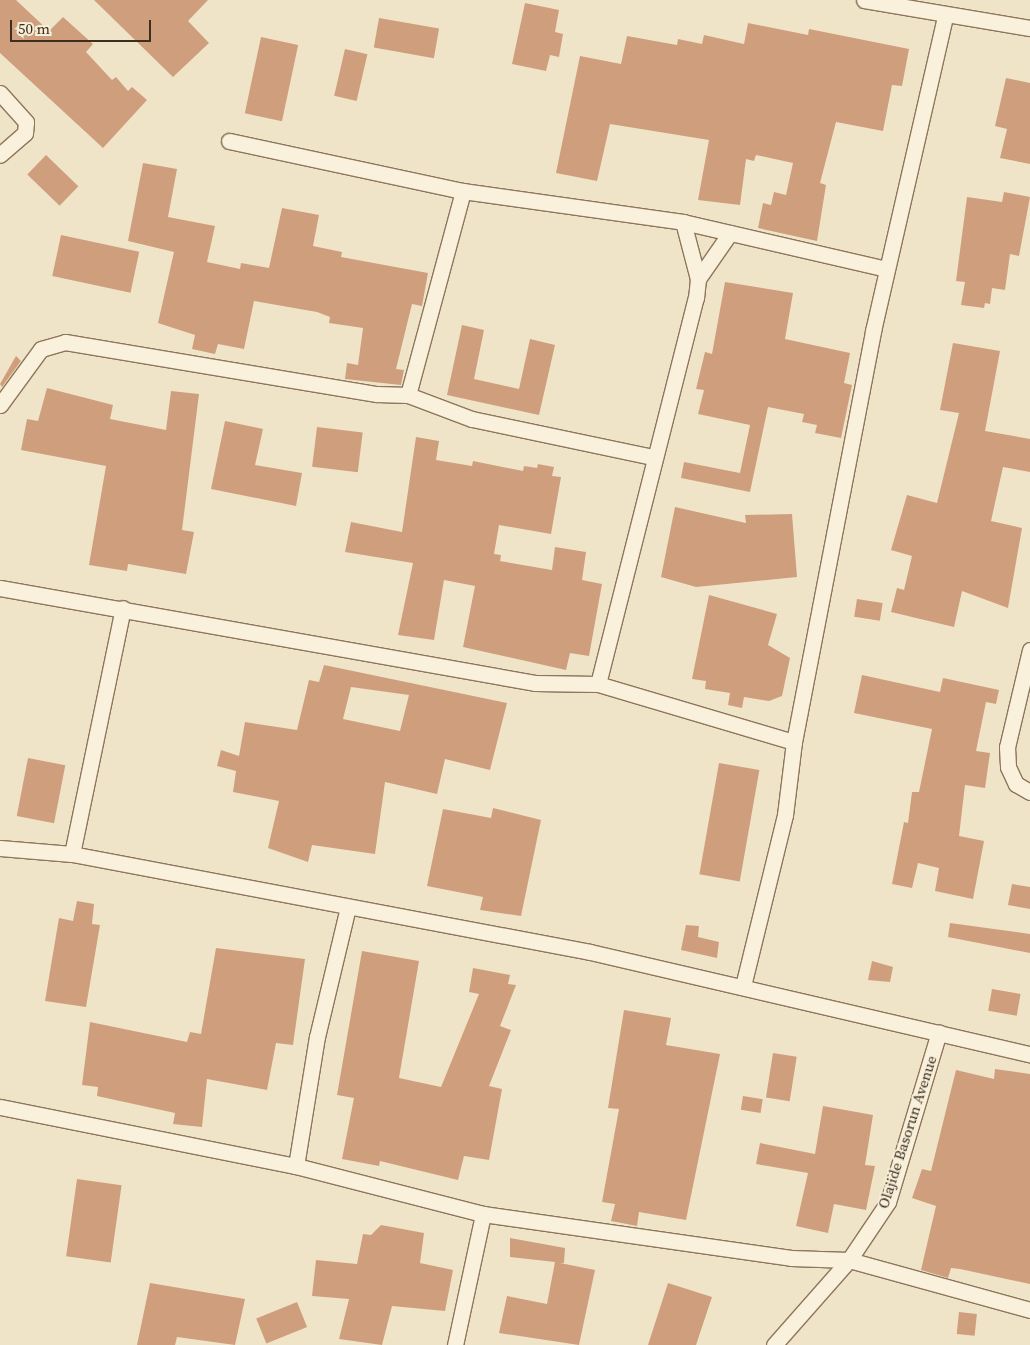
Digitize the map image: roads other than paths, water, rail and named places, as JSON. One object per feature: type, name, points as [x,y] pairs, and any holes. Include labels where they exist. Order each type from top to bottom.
[{"type":"street","points":[[864,0],[945,16],[1030,28]]},
{"type":"street","points":[[743,986],[785,815],[794,742],[887,269],[945,16]]},
{"type":"street","points":[[0,93],[26,122],[24,132],[0,155]]},
{"type":"street","points":[[229,141],[463,191],[682,222],[887,269]]},
{"type":"street","points":[[408,395],[463,191]]},
{"type":"street","points":[[682,222],[698,279]]},
{"type":"street","points":[[598,684],[652,457],[698,279],[730,233]]},
{"type":"street","points":[[0,405],[41,349],[65,342],[377,394],[408,395],[472,419],[652,457]]},
{"type":"street","points":[[0,588],[122,608],[535,684],[598,684],[794,742]]},
{"type":"street","points":[[72,854],[122,608]]},
{"type":"street","points":[[1030,650],[1007,747],[1008,767],[1016,784],[1030,792]]},
{"type":"street","points":[[0,848],[72,854],[590,952],[1030,1054]]},
{"type":"street","points":[[296,1166],[317,1036],[348,907]]},
{"type":"street","name":"Olajide Basorun Avenue","points":[[774,1345],[849,1260],[888,1202],[939,1032]]},
{"type":"street","points":[[0,1107],[296,1166],[483,1214],[791,1258],[849,1260],[1030,1310]]},
{"type":"street","points":[[455,1345],[483,1214]]}]
